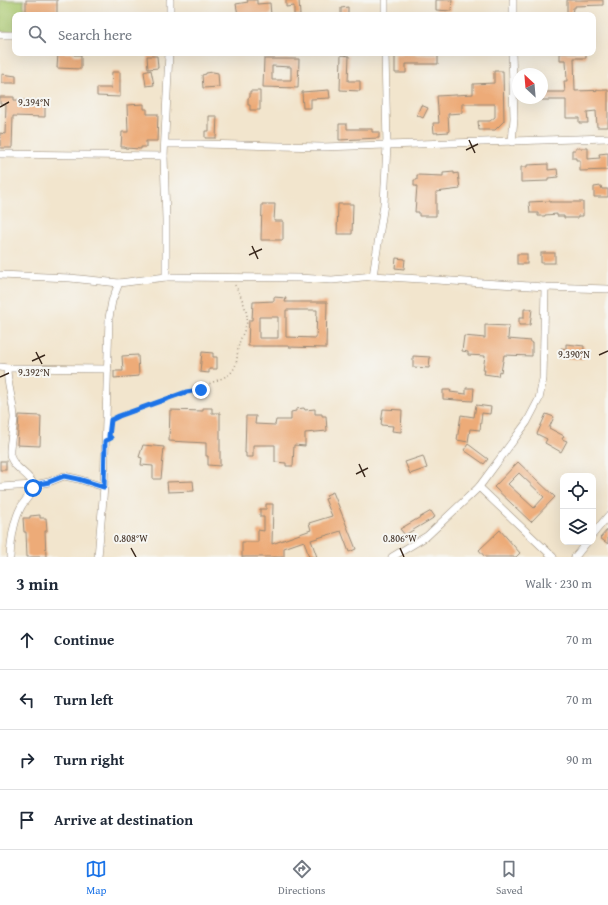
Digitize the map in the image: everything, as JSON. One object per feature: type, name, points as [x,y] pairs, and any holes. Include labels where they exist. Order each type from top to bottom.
[{"type":"street","points":[[170,0],[170,12]]},
{"type":"street","points":[[385,0],[385,12]]},
{"type":"street","points":[[513,0],[513,12]]},
{"type":"street","points":[[0,35],[12,35]]},
{"type":"street","points":[[166,277],[164,156],[169,56]]},
{"type":"street","points":[[373,276],[384,204],[386,145],[385,56]]},
{"type":"street","points":[[512,56],[514,118],[512,142]]},
{"type":"street","points":[[165,144],[322,147],[608,138]]},
{"type":"street","points":[[0,154],[164,156]]},
{"type":"street","points":[[0,275],[70,278],[119,283],[166,277],[299,278],[332,280],[373,276],[544,287],[608,289]]},
{"type":"street","points":[[98,557],[104,487],[109,318],[112,301],[119,283]]},
{"type":"street","points":[[392,557],[427,536],[479,487],[527,422],[539,399],[543,379],[544,287]]},
{"type":"street","points":[[10,557],[10,545],[16,518],[21,506],[34,485],[31,479],[20,470],[13,461],[10,454],[14,417],[12,393],[3,368],[108,369]]},
{"type":"street","points":[[0,487],[34,485],[49,482],[64,476],[104,487]]},
{"type":"street","points":[[479,487],[553,557]]},
{"type":"street","points":[[596,530],[608,516]]},
{"type":"street","points":[[575,557],[585,545]]},
{"type":"path","points":[[111,420],[186,392],[201,390],[232,372],[238,359],[237,352],[248,316],[239,290],[229,278]]},
{"type":"green space","points":[[0,0],[24,0],[24,12],[12,12],[12,32],[0,32]]},
{"type":"building","points":[[26,0],[57,0],[57,12],[26,12]]},
{"type":"building","points":[[247,0],[257,0],[257,4],[270,3],[271,12],[237,12],[236,4],[248,2]]},
{"type":"building","points":[[286,0],[299,0],[300,12],[294,12],[294,6],[286,7]]},
{"type":"building","points":[[436,0],[452,0],[451,11],[436,10]]},
{"type":"building","points":[[567,0],[603,0],[603,5],[575,6],[572,12],[567,12]]},
{"type":"building","points":[[348,7],[348,12],[341,12],[341,8]]},
{"type":"building","points":[[58,56],[81,56],[81,69],[57,68]]},
{"type":"building","points":[[147,56],[157,56],[158,68],[148,69]]},
{"type":"building","points":[[341,56],[349,56],[348,81],[360,81],[360,91],[340,90]]},
{"type":"building","points":[[395,56],[438,56],[438,64],[406,64],[406,73],[395,73]]},
{"type":"building","points":[[560,56],[586,56],[586,58],[574,58],[575,91],[608,90],[608,127],[597,127],[596,111],[587,112],[588,123],[579,123],[579,118],[566,118],[566,100],[548,100],[548,92],[565,92],[564,81],[567,81],[566,60],[560,60]]},
{"type":"building","points":[[264,59],[299,59],[298,88],[263,87]],"holes":[[[272,66],[291,67],[291,80],[272,80]]]},
{"type":"building","points":[[151,70],[154,85],[146,86],[144,72]]},
{"type":"building","points":[[494,71],[503,71],[504,121],[495,130],[479,130],[478,121],[490,121],[495,117],[495,104],[462,104],[462,113],[448,114],[449,132],[434,133],[433,123],[439,123],[437,96],[473,94],[473,84],[494,83]]},
{"type":"building","points":[[112,72],[120,72],[120,97],[97,96],[97,88],[111,88]]},
{"type":"building","points":[[213,72],[218,73],[219,87],[203,88],[202,75]]},
{"type":"building","points":[[2,74],[16,76],[16,83],[2,83]]},
{"type":"building","points":[[329,90],[330,98],[311,99],[311,108],[303,108],[302,92]]},
{"type":"building","points":[[250,91],[260,91],[260,110],[250,110],[248,98],[250,97]]},
{"type":"building","points":[[0,97],[14,97],[14,100],[45,101],[45,117],[13,116],[12,148],[0,148],[0,133],[5,134],[6,105],[0,104]]},
{"type":"building","points":[[144,104],[144,109],[147,109],[147,114],[158,114],[157,141],[146,141],[146,147],[141,147],[141,149],[121,147],[122,132],[128,132],[127,105]]},
{"type":"building","points":[[421,105],[428,108],[423,118],[417,115]]},
{"type":"building","points":[[209,116],[217,116],[216,138],[205,138],[205,131],[209,131]]},
{"type":"building","points":[[339,124],[347,124],[347,129],[372,129],[372,132],[379,132],[379,138],[339,140]]},
{"type":"building","points":[[576,148],[588,148],[588,159],[600,158],[599,154],[608,153],[608,170],[580,171],[580,160],[572,158],[572,150],[576,150]]},
{"type":"building","points":[[548,164],[548,170],[557,169],[558,177],[548,178],[548,181],[521,182],[521,167],[527,167],[527,165]]},
{"type":"building","points":[[454,172],[454,174],[458,173],[460,189],[436,192],[436,216],[419,216],[419,212],[415,212],[417,186],[414,186],[414,180],[417,180],[417,175],[443,176],[443,173]]},
{"type":"building","points":[[601,186],[602,189],[608,189],[608,197],[594,197],[594,187]]},
{"type":"building","points":[[529,202],[583,202],[583,216],[578,216],[578,218],[564,218],[564,216],[557,216],[557,214],[538,216],[538,213],[530,213]]},
{"type":"building","points":[[262,204],[275,204],[274,221],[283,221],[283,240],[261,240]]},
{"type":"building","points":[[338,204],[353,204],[352,234],[337,234]]},
{"type":"building","points":[[541,253],[555,253],[555,263],[541,263]]},
{"type":"building","points":[[517,254],[527,254],[527,264],[517,264]]},
{"type":"building","points":[[396,258],[405,259],[404,269],[395,268]]},
{"type":"building","points":[[274,297],[286,298],[285,302],[327,302],[326,348],[248,346],[249,320],[252,320],[253,302],[274,301]],"holes":[[[286,310],[317,310],[316,338],[286,337]],[[259,317],[278,317],[278,338],[259,338]]]},
{"type":"building","points":[[524,309],[532,309],[530,325],[519,325],[519,318],[524,318]]},
{"type":"building","points":[[485,325],[509,326],[508,339],[531,341],[532,356],[504,355],[501,372],[499,371],[498,376],[484,374],[485,370],[483,370],[485,356],[468,355],[468,352],[462,351],[464,336],[485,338]]},
{"type":"building","points":[[566,344],[584,346],[583,360],[560,357],[561,348],[566,349]]},
{"type":"building","points":[[202,352],[213,353],[213,357],[217,357],[217,369],[209,369],[209,373],[200,372]]},
{"type":"building","points":[[138,355],[139,376],[114,378],[114,371],[123,371],[122,356]]},
{"type":"building","points":[[413,356],[430,357],[429,368],[413,367]]},
{"type":"building","points":[[466,388],[474,388],[473,401],[443,399],[443,390],[451,390],[450,392],[466,394]]},
{"type":"building","points":[[476,405],[491,407],[490,414],[482,413],[480,430],[470,429],[468,442],[457,440],[461,415],[474,417]]},
{"type":"building","points":[[203,408],[212,408],[212,413],[220,413],[220,466],[208,465],[206,443],[169,441],[170,410],[203,411]]},
{"type":"building","points":[[304,408],[305,410],[315,409],[315,414],[322,414],[322,416],[326,416],[327,431],[305,433],[305,446],[294,445],[293,466],[286,466],[286,463],[275,462],[275,445],[253,445],[253,457],[246,457],[246,416],[256,416],[255,424],[275,425],[276,420],[291,420],[291,412],[296,411],[296,409]]},
{"type":"building","points":[[383,409],[402,410],[401,432],[392,431],[393,426],[381,425]]},
{"type":"building","points":[[546,414],[554,417],[549,428],[564,436],[562,439],[567,441],[561,452],[545,443],[547,439],[537,434]]},
{"type":"building","points":[[19,415],[41,416],[40,446],[17,445]]},
{"type":"building","points":[[468,444],[488,459],[484,464],[464,450]]},
{"type":"building","points":[[143,445],[164,447],[161,479],[153,479],[153,466],[141,465],[142,458],[139,457]]},
{"type":"building","points":[[423,456],[427,468],[410,474],[405,462]]},
{"type":"building","points":[[0,461],[6,461],[6,470],[0,470]]},
{"type":"building","points":[[518,462],[555,497],[531,522],[494,487]],"holes":[[[519,473],[544,497],[534,508],[508,484]]]},
{"type":"building","points":[[193,481],[194,491],[168,492],[167,482]]},
{"type":"building","points":[[333,492],[356,549],[349,552],[341,531],[311,540],[317,557],[309,557],[304,541],[284,548],[284,557],[242,557],[242,542],[258,542],[258,530],[264,531],[264,517],[260,517],[260,509],[266,509],[266,504],[273,504],[272,544],[311,530],[309,523],[332,516],[325,499],[328,498],[326,495]]},
{"type":"building","points":[[431,511],[435,517],[405,535],[400,529]]},
{"type":"building","points":[[40,515],[40,518],[46,518],[46,557],[27,557],[26,532],[24,532],[23,518],[30,518],[30,516]]},
{"type":"building","points":[[608,529],[608,544],[600,538]]},
{"type":"building","points":[[500,530],[520,553],[516,557],[485,557],[479,550]]},
{"type":"route","points":[[33,488],[34,485],[49,482],[64,476],[104,487],[105,441],[111,438],[109,436],[109,425],[111,420],[186,392],[201,390]]}]
